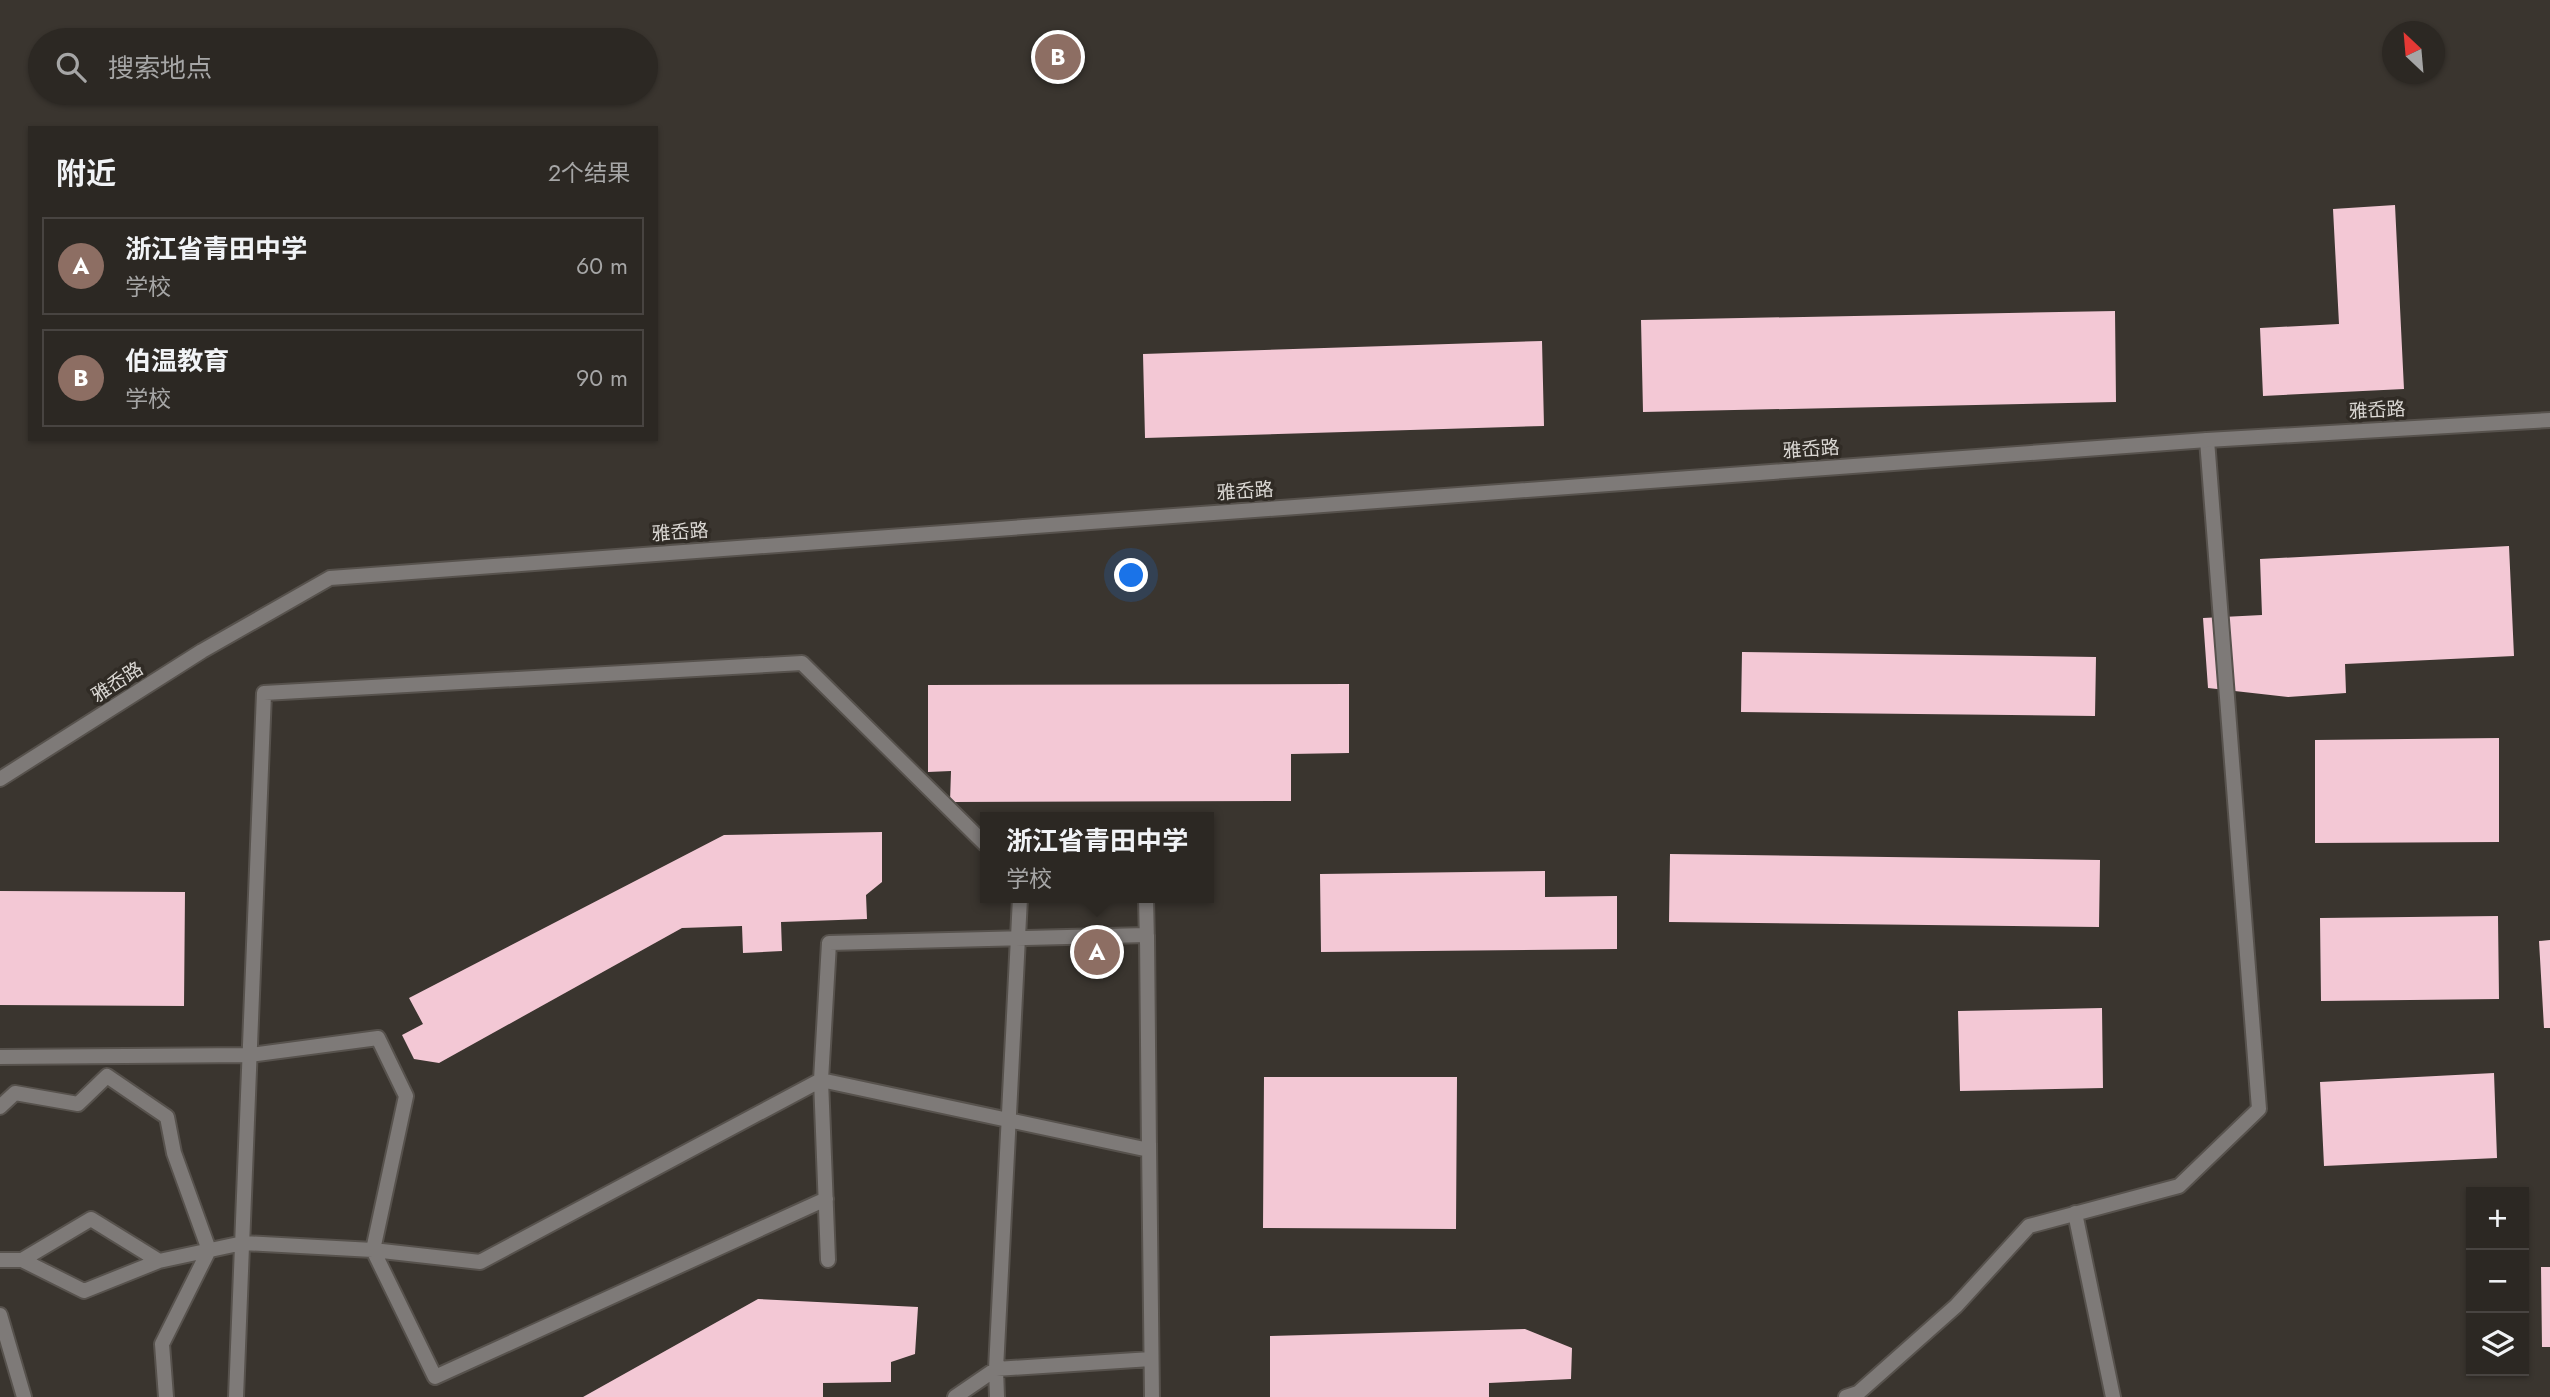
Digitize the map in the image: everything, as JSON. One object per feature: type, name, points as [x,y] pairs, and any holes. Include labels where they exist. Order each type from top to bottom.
[{"type":"street","name":"雅岙路","points":[[0,779],[202,651],[330,578],[2207,440],[2550,419]]},
{"type":"street","points":[[1846,1397],[1858,1393],[1956,1306],[2029,1226],[2179,1186],[2259,1109],[2207,440]]},
{"type":"street","points":[[236,1397],[264,693],[802,663],[980,839]]},
{"type":"street","points":[[998,1397],[996,1369],[1020,903]]},
{"type":"street","points":[[1146,903],[1152,1397]]},
{"type":"street","points":[[828,1260],[821,1080],[829,943],[1147,935]]},
{"type":"street","points":[[0,1058],[250,1055],[378,1038],[406,1096],[373,1250],[435,1377],[826,1199]]},
{"type":"street","points":[[0,1107],[15,1093],[78,1104],[107,1076],[167,1117],[174,1153],[209,1250],[162,1344],[166,1397]]},
{"type":"street","points":[[0,1260],[22,1260],[84,1291],[159,1261],[243,1243],[373,1250],[480,1262],[821,1080],[1149,1150]]},
{"type":"street","points":[[2075,1213],[2113,1397]]},
{"type":"street","points":[[22,1260],[91,1219],[159,1261]]},
{"type":"street","points":[[0,1315],[24,1397]]},
{"type":"street","points":[[954,1397],[996,1369],[1151,1359]]},
{"type":"building","points":[[2395,205],[2404,389],[2263,396],[2260,328],[2339,324],[2333,209]]},
{"type":"building","points":[[2115,311],[2116,402],[1643,412],[1641,320]]},
{"type":"building","points":[[1542,341],[1544,426],[1145,438],[1143,354]]},
{"type":"building","points":[[2509,546],[2514,656],[2345,664],[2346,693],[2288,697],[2208,688],[2203,618],[2262,615],[2260,559]]},
{"type":"building","points":[[1742,652],[2096,657],[2095,716],[1741,712]]},
{"type":"building","points":[[1349,684],[1349,753],[1291,754],[1291,801],[950,802],[951,771],[928,772],[928,685]]},
{"type":"building","points":[[2499,738],[2499,842],[2315,843],[2315,740]]},
{"type":"building","points":[[882,832],[882,882],[866,895],[867,919],[781,922],[782,951],[743,953],[742,926],[682,928],[439,1063],[414,1059],[402,1035],[423,1024],[409,998],[724,835]]},
{"type":"building","points":[[1670,854],[2100,860],[2099,927],[1669,922]]},
{"type":"building","points":[[1545,871],[1545,897],[1617,896],[1617,949],[1321,952],[1320,874]]},
{"type":"building","points":[[0,891],[185,892],[184,1006],[0,1005]]},
{"type":"building","points":[[2498,916],[2499,999],[2321,1001],[2320,918]]},
{"type":"building","points":[[2550,940],[2550,1028],[2544,1028],[2539,941]]},
{"type":"building","points":[[2102,1008],[2103,1088],[1960,1091],[1958,1011]]},
{"type":"building","points":[[2494,1073],[2497,1158],[2324,1166],[2320,1082]]},
{"type":"building","points":[[1264,1077],[1457,1077],[1456,1229],[1263,1228]]},
{"type":"building","points":[[2541,1267],[2550,1267],[2550,1347],[2542,1347]]},
{"type":"building","points":[[758,1299],[918,1307],[915,1354],[891,1362],[891,1382],[823,1383],[823,1397],[583,1397]]},
{"type":"building","points":[[1525,1329],[1572,1348],[1571,1379],[1489,1383],[1489,1397],[1270,1397],[1270,1336]]},
{"type":"place","name":"伯温教育","points":[[1058,57]]},
{"type":"place","name":"浙江省青田中学","points":[[1097,952]]}]
